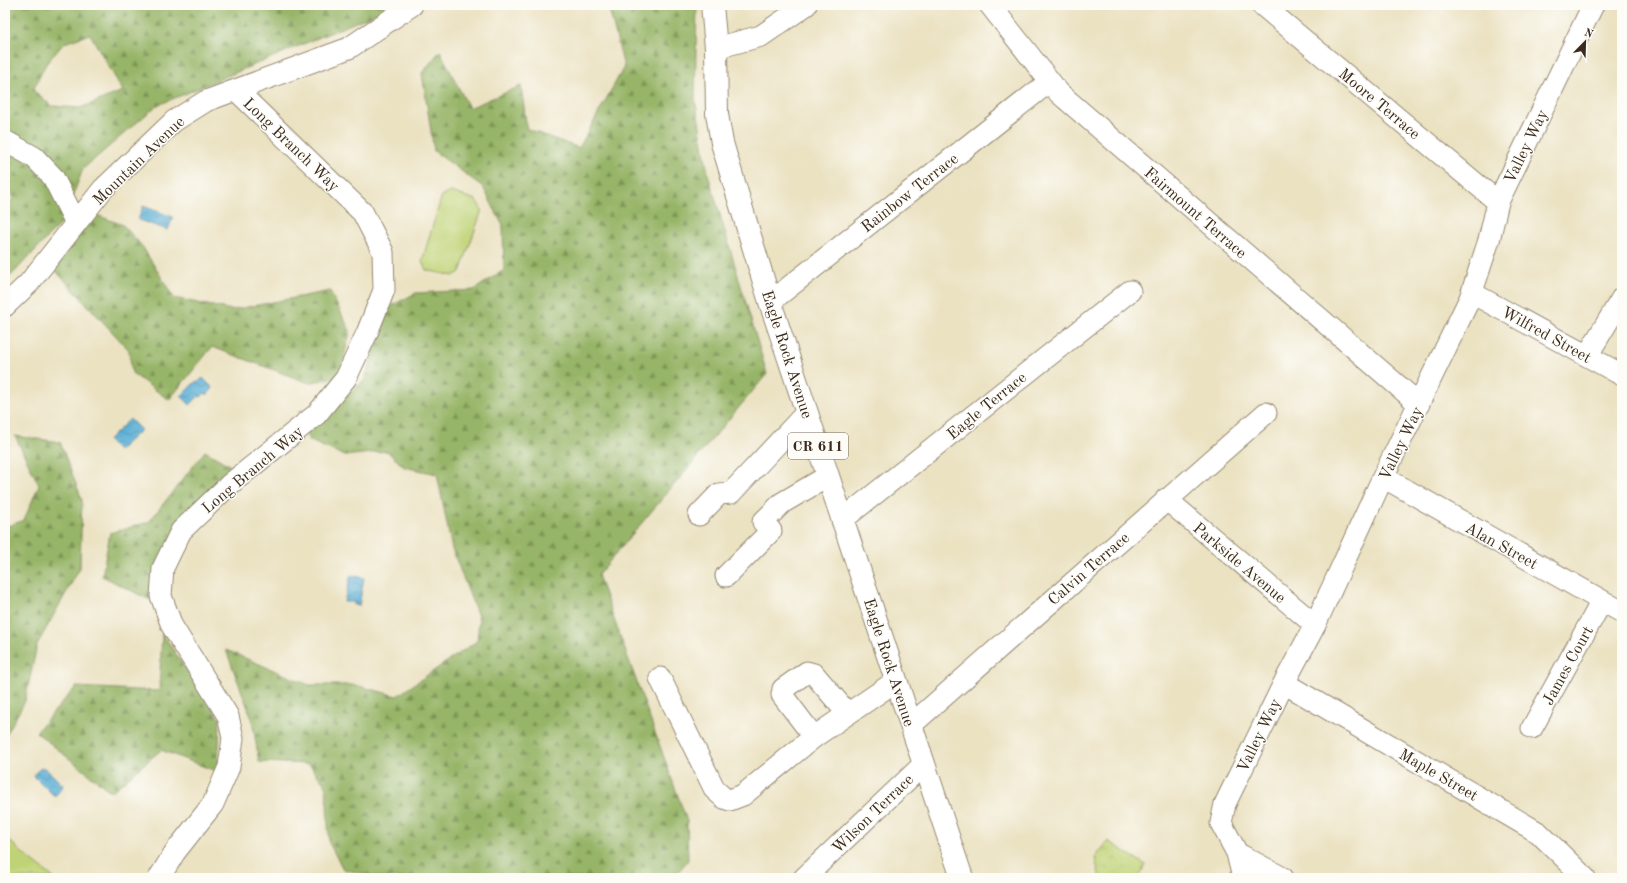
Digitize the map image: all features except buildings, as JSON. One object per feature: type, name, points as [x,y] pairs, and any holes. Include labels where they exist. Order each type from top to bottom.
[{"type":"main road","name":"Eagle Rock Avenue","points":[[712,5],[716,48],[717,114],[722,143],[770,302],[962,878]]},
{"type":"street","name":"Mountain Avenue","points":[[5,306],[29,282],[103,189],[174,121],[206,101],[349,48],[412,5]]},
{"type":"street","points":[[716,48],[761,36],[806,5]]},
{"type":"street","name":"Fairmount Terrace","points":[[990,5],[1059,93],[1419,404]]},
{"type":"street","name":"Moore Terrace","points":[[1262,5],[1498,202]]},
{"type":"street","name":"Valley Way","points":[[1243,878],[1237,853],[1221,823],[1225,804],[1284,683],[1315,625],[1383,477],[1472,293],[1489,240],[1498,202],[1591,6]]},
{"type":"street","name":"Rainbow Terrace","points":[[770,302],[1049,82]]},
{"type":"street","name":"Long Branch Way","points":[[159,878],[175,852],[213,804],[229,767],[233,738],[228,716],[172,626],[161,596],[163,568],[181,530],[229,485],[317,414],[346,378],[367,333],[384,290],[383,252],[363,213],[236,90]]},
{"type":"street","points":[[5,142],[34,157],[53,177],[76,223]]},
{"type":"street","name":"Eagle Terrace","points":[[842,520],[1130,291]]},
{"type":"street","name":"Wilfred Street","points":[[1472,293],[1622,375]]},
{"type":"street","points":[[1587,356],[1622,298]]},
{"type":"street","points":[[699,515],[720,494],[731,493],[807,412]]},
{"type":"street","name":"Calvin Terrace","points":[[911,725],[1166,499],[1266,413]]},
{"type":"street","points":[[726,576],[771,531],[762,522],[782,503],[828,476]]},
{"type":"street","name":"Alan Street","points":[[1383,477],[1622,612]]},
{"type":"street","name":"Parkside Avenue","points":[[1166,499],[1315,625]]},
{"type":"street","name":"James Court","points":[[1532,728],[1602,601]]},
{"type":"street","points":[[814,737],[782,695],[783,689],[807,672],[814,674],[848,714]]},
{"type":"street","points":[[660,678],[715,790],[724,798],[730,800],[743,795],[814,737],[896,681]]},
{"type":"street","name":"Maple Street","points":[[1284,683],[1539,833],[1585,878]]},
{"type":"street","name":"Wilson Terrace","points":[[804,878],[924,764]]},
{"type":"street","points":[[1237,853],[1283,878]]},
{"type":"green space","points":[[5,5],[387,5],[382,11],[156,106],[83,169],[63,221],[5,282],[5,208],[13,199],[5,184]],"holes":[[[90,34],[123,91],[80,108],[52,106],[33,90],[46,64],[64,43]]]},
{"type":"green space","points":[[608,5],[697,5],[695,98],[708,174],[767,374],[598,575],[687,821],[688,860],[673,878],[381,878],[343,869],[329,843],[326,786],[309,764],[259,762],[252,719],[226,650],[309,685],[355,685],[397,696],[477,641],[479,619],[452,549],[437,474],[404,467],[387,451],[345,456],[310,441],[299,411],[338,401],[364,381],[389,307],[416,293],[474,290],[504,270],[503,226],[483,187],[434,151],[422,73],[440,51],[469,108],[521,86],[527,129],[579,148],[624,67]]},
{"type":"green space","points":[[451,192],[476,200],[482,210],[460,272],[453,276],[426,270],[422,261],[442,195]]},
{"type":"green space","points":[[94,214],[123,225],[142,246],[174,298],[232,310],[330,291],[350,331],[340,376],[309,383],[212,347],[169,400],[132,373],[129,350],[54,269]]},
{"type":"green space","points":[[15,436],[60,442],[82,500],[80,568],[37,645],[25,701],[5,737],[5,527],[24,520],[39,485]]},
{"type":"green space","points":[[205,451],[231,466],[182,519],[156,566],[150,600],[102,576],[110,533],[149,522]]},
{"type":"green space","points":[[162,633],[220,720],[218,772],[161,750],[111,792],[36,732],[76,687],[159,691]]},
{"type":"green space","points":[[5,836],[21,852],[54,878],[5,878]]},
{"type":"green space","points":[[1108,841],[1146,865],[1138,878],[1100,878],[1095,858]]},
{"type":"water","points":[[143,206],[173,217],[168,230],[138,220]]},
{"type":"water","points":[[203,378],[213,388],[207,395],[205,393],[201,397],[199,396],[190,405],[181,396],[196,381],[198,382]]},
{"type":"water","points":[[130,419],[141,430],[118,451],[108,440]]},
{"type":"water","points":[[351,575],[364,578],[359,606],[354,605],[354,602],[344,602]]},
{"type":"water","points":[[41,768],[45,768],[63,785],[56,795],[53,795],[35,777],[34,774]]}]
